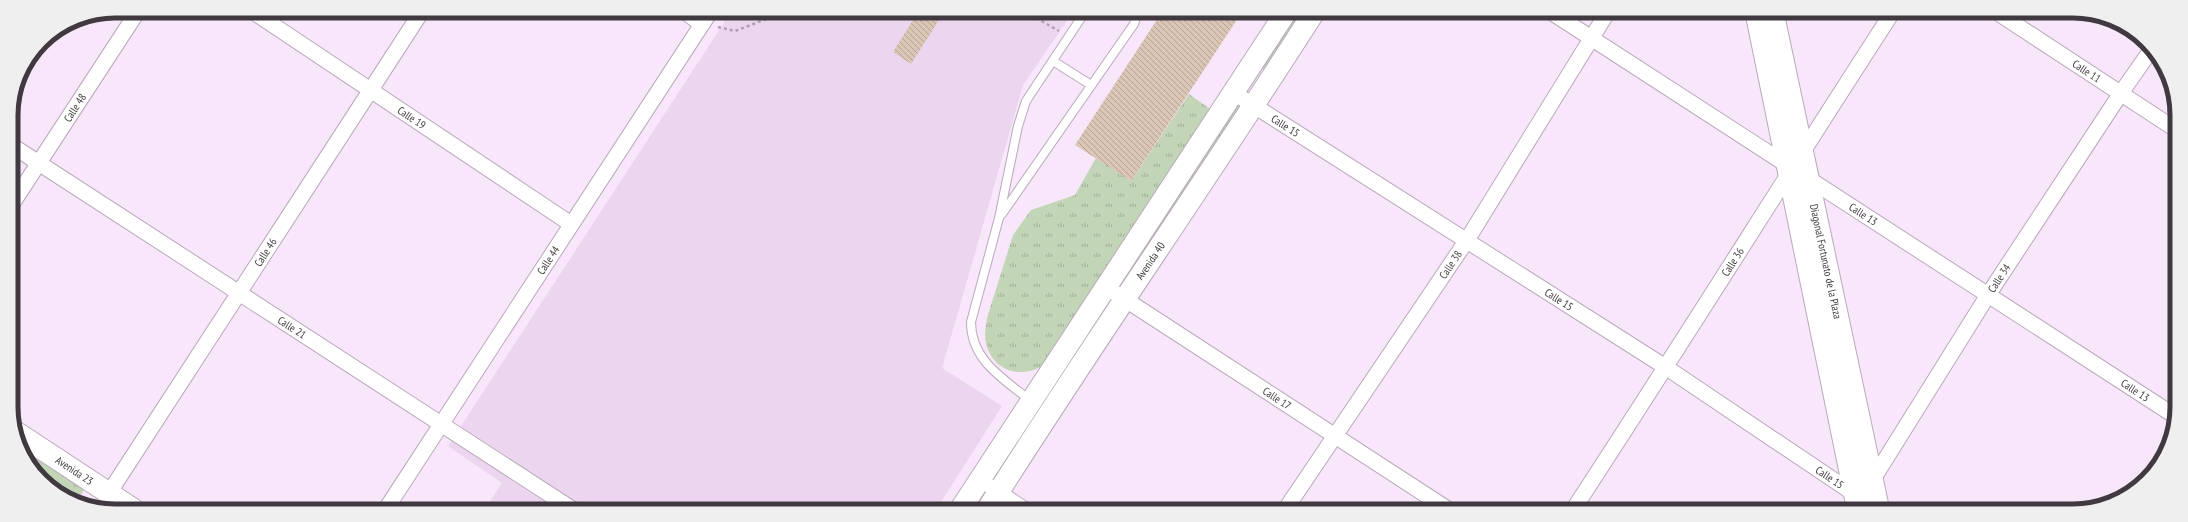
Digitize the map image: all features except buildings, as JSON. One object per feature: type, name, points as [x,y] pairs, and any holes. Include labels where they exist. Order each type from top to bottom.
[{"type":"main road","name":"Avenida 40","points":[[991,504],[1040,408],[1106,287],[1282,18]]},
{"type":"main road","name":"Avenida 40","points":[[964,504],[980,479],[1040,408],[1125,299],[1254,106],[1310,18]]},
{"type":"main road","name":"Diagonal Fortunato de la Plaza","points":[[1757,18],[1872,480],[1866,504]]},
{"type":"main road","name":"Diagonal Fortunato de la Plaza","points":[[1774,18],[1795,167],[1865,504]]},
{"type":"main road","name":"Avenida 23","points":[[23,437],[104,501],[115,504]]},
{"type":"street","name":"Calle 48","points":[[18,195],[133,18]]},
{"type":"street","name":"Calle 19","points":[[263,18],[572,224]]},
{"type":"street","name":"Calle 46","points":[[104,501],[417,18]]},
{"type":"street","name":"Calle 44","points":[[389,504],[706,18]]},
{"type":"street","name":"Calle 13","points":[[1559,18],[1795,167],[1988,295],[2170,413]]},
{"type":"street","name":"Calle 38","points":[[1289,504],[1467,240],[1603,18]]},
{"type":"street","name":"Calle 36","points":[[1578,504],[1667,368],[1889,18]]},
{"type":"street","name":"Calle 11","points":[[2006,18],[2170,125]]},
{"type":"street","name":"Calle 34","points":[[1872,480],[1988,295],[2148,54]]},
{"type":"street","name":"Calle 15","points":[[1234,92],[1667,368],[1862,504]]},
{"type":"street","name":"Calle 21","points":[[18,150],[564,504]]},
{"type":"street","name":"Calle 17","points":[[1106,287],[1439,504]]},
{"type":"street","points":[[980,479],[1017,504]]},
{"type":"lane","points":[[1040,408],[982,358],[975,347],[971,333],[974,309],[999,218],[1018,126],[1026,101],[1081,18]]},
{"type":"lane","points":[[999,218],[1134,24],[1136,18]]},
{"type":"lane","points":[[1053,61],[1091,86]]},
{"type":"path","points":[[706,18],[735,31],[769,18]]},
{"type":"path","points":[[1036,18],[1062,33]]},
{"type":"shaded area","points":[[727,18],[1069,18],[1023,85],[942,368],[1002,406],[940,504],[488,504],[502,483],[448,446]]},
{"type":"green space","points":[[1294,18],[1299,18],[1264,70],[1262,67]]},
{"type":"green space","points":[[1189,94],[1213,111],[1047,363],[1029,371],[1019,372],[1010,371],[1002,367],[995,361],[990,353],[986,343],[985,330],[987,318],[1013,235],[1031,210],[1075,195],[1096,158],[1131,181]]},
{"type":"green space","points":[[1238,105],[1241,106],[1134,269],[1132,266]]},
{"type":"green space","points":[[27,447],[84,488],[81,495],[78,497],[72,494],[46,476],[34,461]]}]
